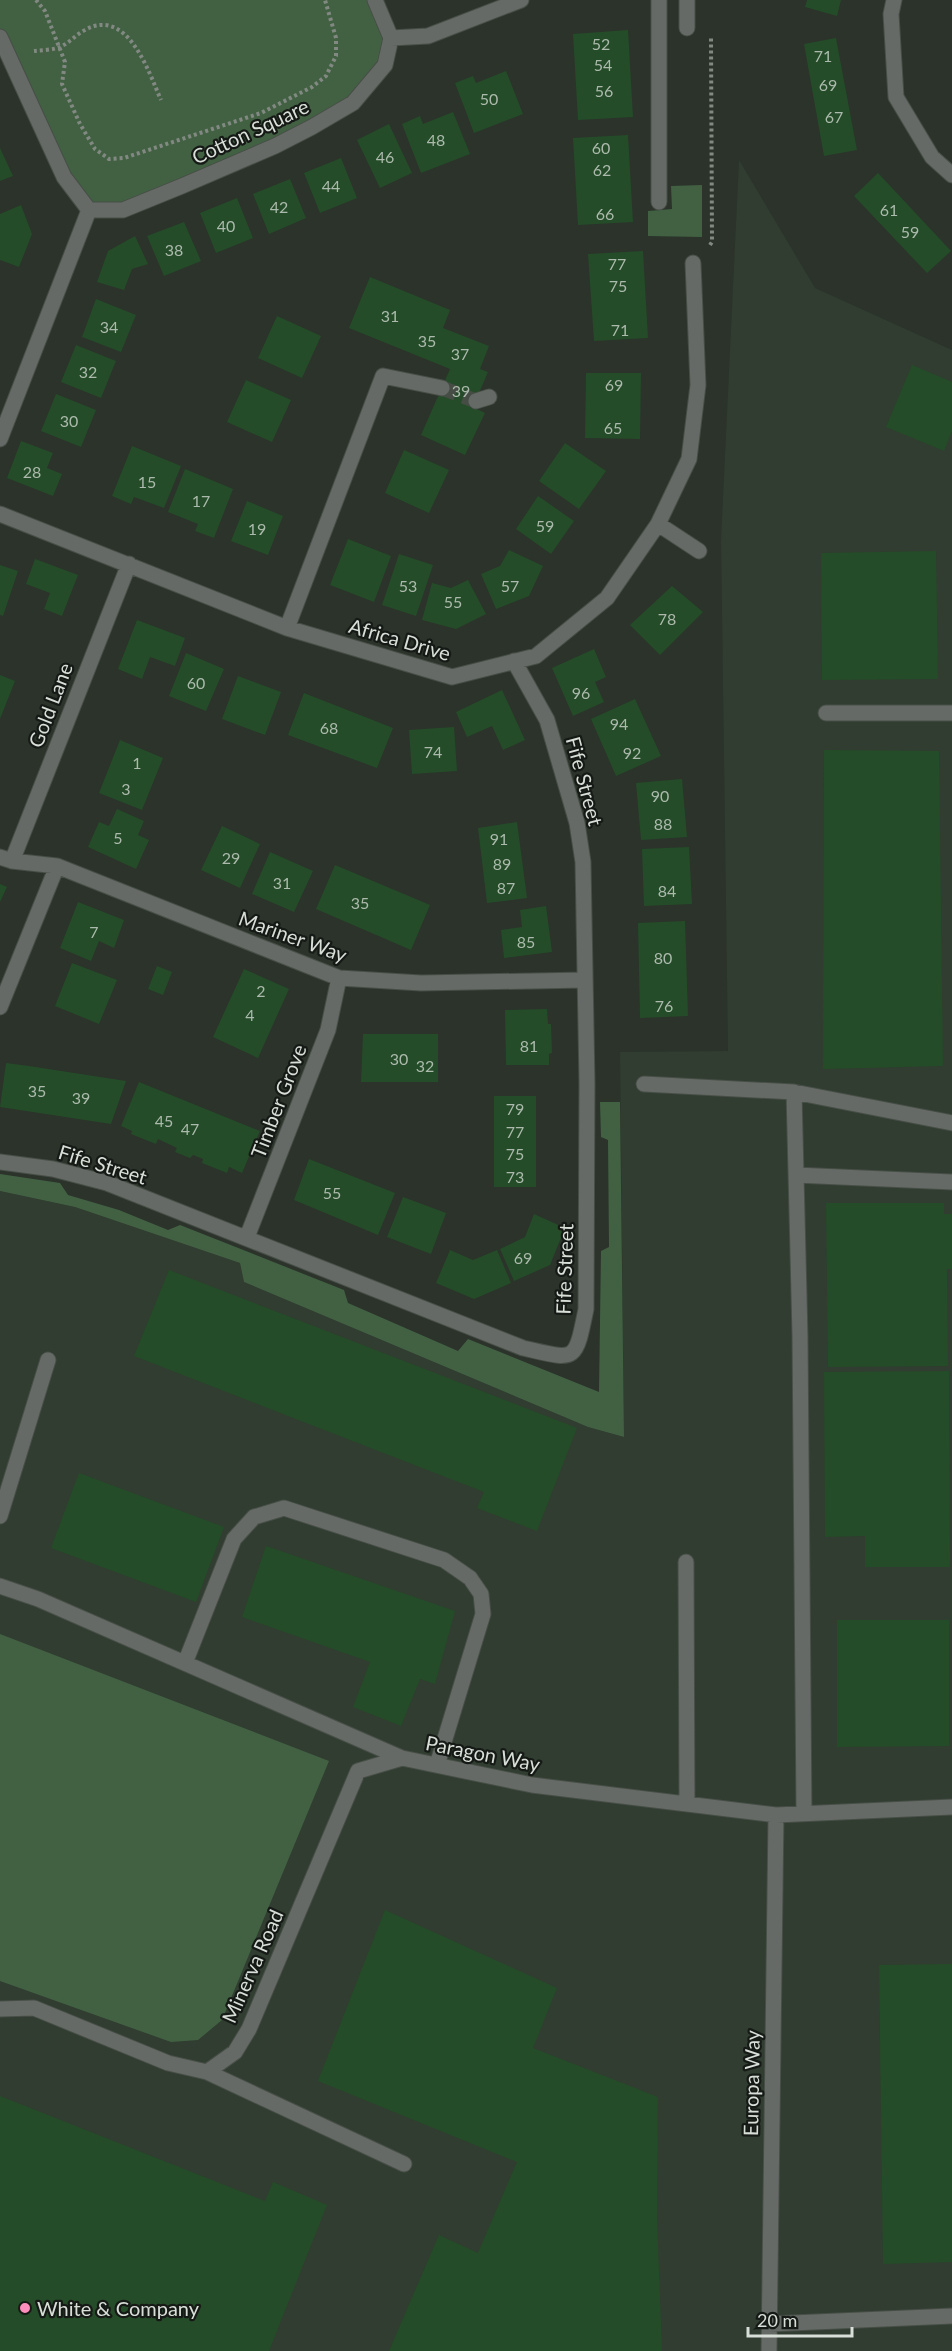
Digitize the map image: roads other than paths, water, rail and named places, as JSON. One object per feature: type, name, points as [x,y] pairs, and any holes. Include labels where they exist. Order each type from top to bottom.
[{"type":"street","points":[[375,0],[392,38],[428,36],[521,0]]},
{"type":"street","points":[[659,202],[660,0]]},
{"type":"street","points":[[687,0],[687,28]]},
{"type":"street","points":[[894,0],[891,14],[896,97],[932,158],[952,175]]},
{"type":"street","points":[[0,37],[4,57],[64,177],[89,210],[0,439]]},
{"type":"street","name":"Cotton Square","points":[[89,210],[123,210],[213,173],[312,127],[353,103],[384,65],[392,38]]},
{"type":"street","name":"Africa Drive","points":[[0,514],[287,628],[452,677],[536,656],[607,598],[658,524],[689,459],[698,385],[693,263]]},
{"type":"street","points":[[287,628],[383,376],[442,387]]},
{"type":"street","points":[[658,524],[699,551]]},
{"type":"street","name":"Gold Lane","points":[[6,859],[129,564]]},
{"type":"street","name":"Fife Street","points":[[0,1162],[53,1169],[106,1183],[523,1348],[562,1357],[573,1353],[579,1345],[586,1309],[587,1083],[583,862],[577,824],[547,720],[514,661]]},
{"type":"street","points":[[826,713],[952,713]]},
{"type":"street","name":"Mariner Way","points":[[6,859],[57,866],[339,978],[421,983],[585,980]]},
{"type":"street","points":[[0,1007],[57,866]]},
{"type":"street","name":"Timber Grove","points":[[247,1238],[328,1030],[339,978]]},
{"type":"street","points":[[644,1083],[794,1092],[952,1123]]},
{"type":"street","points":[[794,1092],[804,1813]]},
{"type":"street","points":[[796,1175],[952,1182]]},
{"type":"street","points":[[0,1516],[48,1360]]},
{"type":"street","points":[[185,1663],[234,1539],[254,1517],[284,1508],[444,1560],[470,1578],[481,1594],[483,1614],[438,1765]]},
{"type":"street","points":[[686,1562],[687,1804]]},
{"type":"street","name":"Paragon Way","points":[[0,1586],[38,1599],[402,1758],[532,1785],[776,1815],[952,1807]]},
{"type":"street","name":"Minerva Road","points":[[207,2072],[235,2052],[249,2029],[358,1770],[402,1758]]},
{"type":"street","name":"Europa Way","points":[[769,2351],[776,1815]]},
{"type":"street","points":[[0,2009],[34,2008],[168,2062],[207,2072],[404,2164]]},
{"type":"street","points":[[769,2324],[952,2316]]},
{"type":"tunnel","points":[[442,388],[476,401]]},
{"type":"place","name":"White & Company","points":[[25,2308]]}]
